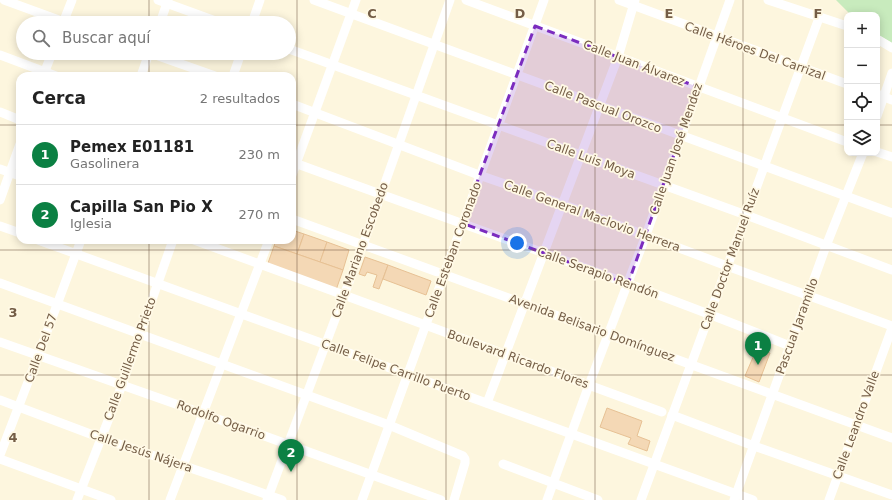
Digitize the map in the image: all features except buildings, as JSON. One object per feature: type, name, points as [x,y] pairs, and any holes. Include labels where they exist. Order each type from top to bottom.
[{"type":"street","points":[[4,0],[46,16]]},
{"type":"street","points":[[67,16],[72,0]]},
{"type":"street","points":[[254,16],[260,0]]},
{"type":"street","name":"Calle Pascual Orozco","points":[[314,0],[892,213]]},
{"type":"street","points":[[296,158],[315,113],[356,0]]},
{"type":"street","name":"Calle Mariano Escobedo","points":[[268,498],[363,245],[450,0]]},
{"type":"street","name":"Calle Juan Álvarez","points":[[466,0],[844,141]]},
{"type":"street","name":"Calle Esteban Coronado","points":[[362,500],[544,0]]},
{"type":"street","name":"Calle Héroes Del Carrizal","points":[[619,0],[634,3],[716,37],[844,83]]},
{"type":"street","name":"Calle Juan José Mendez","points":[[547,500],[664,186],[730,0]]},
{"type":"street","points":[[768,0],[844,25]]},
{"type":"street","points":[[161,16],[164,1],[203,16]]},
{"type":"street","points":[[487,403],[524,302],[600,106],[618,57],[634,3]]},
{"type":"street","name":"Calle Doctor Manuel Ruíz","points":[[641,500],[819,18]]},
{"type":"street","points":[[880,41],[892,48]]},
{"type":"street","name":"Calle Luis Moya","points":[[296,51],[498,124],[892,270]]},
{"type":"street","points":[[0,55],[39,72]]},
{"type":"street","points":[[45,72],[49,60]]},
{"type":"street","points":[[142,72],[147,60]]},
{"type":"street","points":[[169,60],[204,72]]},
{"type":"street","points":[[234,72],[239,60]]},
{"type":"street","points":[[880,108],[892,73]]},
{"type":"street","name":"Calle General Maclovio Herrera","points":[[296,106],[892,327]]},
{"type":"street","points":[[0,112],[16,118]]},
{"type":"street","points":[[880,153],[892,157]]},
{"type":"street","points":[[0,200],[16,155]]},
{"type":"street","name":"Pascual Jaramillo","points":[[735,497],[826,246],[862,156]]},
{"type":"street","name":"Calle Serapio Rendón","points":[[296,164],[709,313],[790,346]]},
{"type":"street","points":[[0,169],[16,174]]},
{"type":"street","name":"Avenida Belisario Domínguez","points":[[296,220],[524,302],[856,426],[892,438]]},
{"type":"street","points":[[0,226],[16,232]]},
{"type":"street","name":"Calle Felipe Carrillo Puerto","points":[[49,244],[654,464],[735,497],[753,500]]},
{"type":"street","name":"Calle Del 57","points":[[0,455],[80,244]]},
{"type":"street","name":"Calle Guillermo Prieto","points":[[77,500],[141,334],[172,244]]},
{"type":"street","name":"Boulevard Ricardo Flores","points":[[205,244],[662,412]]},
{"type":"street","points":[[170,500],[268,244]]},
{"type":"street","points":[[0,283],[389,425],[463,456],[465,459],[465,464],[454,500]]},
{"type":"street","name":"Calle Leandro Valle","points":[[829,500],[892,327]]},
{"type":"street","name":"Rodolfo Ogarrio","points":[[0,342],[441,500]]},
{"type":"street","name":"Calle Jesús Nájera","points":[[0,400],[101,438],[184,466],[268,498],[282,500]]},
{"type":"street","points":[[672,415],[892,495]]},
{"type":"street","points":[[0,459],[110,500]]},
{"type":"street","points":[[503,464],[598,500]]},
{"type":"highlighted area","points":[[535,26],[698,87],[628,284],[462,223]]},
{"type":"green space","points":[[836,0],[892,0],[892,43],[880,36],[880,12],[848,12]]},
{"type":"place","name":"Pemex E01181","points":[[758,365]]},
{"type":"place","name":"Capilla San Pio X","points":[[291,472]]}]
